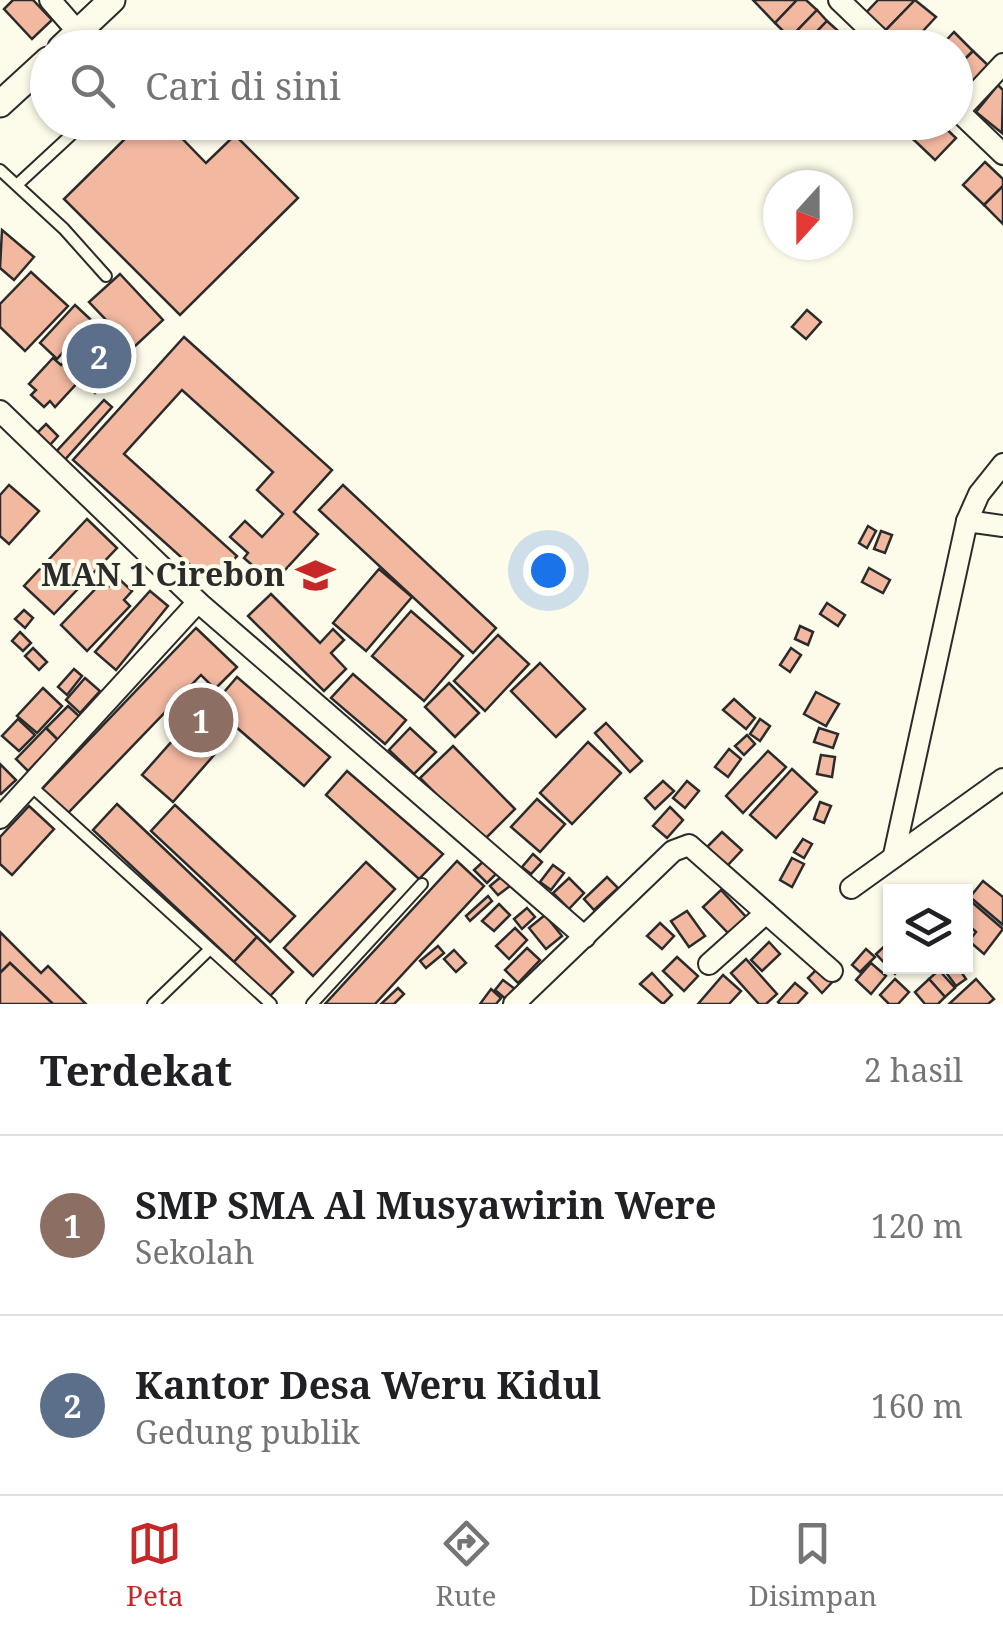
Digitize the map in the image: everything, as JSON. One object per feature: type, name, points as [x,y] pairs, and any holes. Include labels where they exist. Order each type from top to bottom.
[{"type":"street","points":[[50,0],[65,30]]},
{"type":"street","points":[[80,30],[112,0]]},
{"type":"street","points":[[838,0],[870,30]]},
{"type":"street","points":[[973,94],[1003,64]]},
{"type":"street","points":[[0,104],[30,76]]},
{"type":"street","points":[[973,125],[1003,154]]},
{"type":"street","points":[[0,411],[198,602],[585,937]]},
{"type":"street","points":[[894,855],[968,521],[979,494],[1003,464]]},
{"type":"street","points":[[968,521],[1003,526]]},
{"type":"street","points":[[0,818],[198,602]]},
{"type":"street","points":[[851,888],[1003,779]]},
{"type":"street","points":[[514,1004],[673,852],[688,845],[832,971]]},
{"type":"street","points":[[710,964],[766,913]]},
{"type":"lane","points":[[19,183],[66,140]]},
{"type":"lane","points":[[0,170],[19,183],[106,276]]},
{"type":"lane","points":[[31,786],[271,1004]]},
{"type":"lane","points":[[312,1004],[422,884]]},
{"type":"lane","points":[[154,1004],[209,950]]},
{"type":"building","points":[[13,0],[33,0],[52,20],[41,30],[30,30],[30,37],[4,9]]},
{"type":"building","points":[[753,0],[797,0],[775,23]]},
{"type":"building","points":[[797,0],[806,0],[817,10],[798,30],[782,30],[775,23]]},
{"type":"building","points":[[878,0],[915,0],[886,30],[876,30],[862,17]]},
{"type":"building","points":[[915,0],[936,17],[924,30],[886,30]]},
{"type":"building","points":[[817,10],[827,21],[818,30],[798,30]]},
{"type":"building","points":[[827,21],[837,30],[818,30]]},
{"type":"building","points":[[973,51],[992,69],[973,89]]},
{"type":"building","points":[[998,85],[1003,90],[1002,133],[976,112]]},
{"type":"building","points":[[124,140],[184,140],[206,163],[230,140],[240,140],[298,198],[180,315],[64,199]]},
{"type":"building","points":[[914,140],[954,140],[935,160]]},
{"type":"building","points":[[985,162],[1003,179],[1003,186],[984,205],[963,185]]},
{"type":"building","points":[[1003,186],[1003,224],[984,205]]},
{"type":"building","points":[[2,230],[34,257],[14,280],[0,268]]},
{"type":"building","points":[[31,272],[68,306],[25,351],[0,327],[0,304]]},
{"type":"building","points":[[120,274],[163,320],[133,348],[89,302]]},
{"type":"building","points":[[75,305],[130,356],[95,393],[79,378],[93,363],[86,357],[71,373],[79,381],[55,407],[50,401],[44,407],[31,395],[36,390],[29,384],[53,358],[61,365],[78,347],[72,342],[57,359],[40,343]]},
{"type":"building","points":[[807,310],[821,322],[806,339],[792,327]]},
{"type":"building","points":[[184,337],[332,470],[294,512],[318,534],[273,583],[244,558],[248,553],[230,537],[245,521],[262,537],[283,514],[257,490],[273,472],[182,390],[124,454],[237,556],[211,584],[73,460]]},
{"type":"building","points":[[104,400],[112,407],[62,463],[53,455]]},
{"type":"building","points":[[46,424],[58,436],[49,446],[36,434]]},
{"type":"building","points":[[9,485],[39,511],[9,544],[0,536],[0,495]]},
{"type":"building","points":[[343,485],[496,628],[473,653],[319,510]]},
{"type":"building","points":[[87,519],[117,548],[54,614],[24,586]]},
{"type":"building","points":[[868,526],[876,531],[867,548],[859,543]]},
{"type":"building","points":[[881,531],[892,535],[885,553],[874,549]]},
{"type":"building","points":[[869,568],[890,580],[883,593],[862,582]]},
{"type":"building","points":[[379,569],[412,597],[366,651],[333,623]]},
{"type":"building","points":[[117,577],[132,591],[124,600],[130,606],[87,651],[61,625],[104,580],[109,586]]},
{"type":"building","points":[[150,591],[168,606],[116,670],[95,652]]},
{"type":"building","points":[[271,594],[320,643],[333,629],[344,640],[331,653],[346,669],[324,691],[248,616]]},
{"type":"building","points":[[827,603],[845,615],[838,626],[820,614]]},
{"type":"building","points":[[24,610],[33,618],[25,628],[15,619]]},
{"type":"building","points":[[411,611],[463,656],[424,701],[372,656]]},
{"type":"building","points":[[800,626],[813,632],[808,645],[795,639]]},
{"type":"building","points":[[196,628],[237,667],[215,689],[201,675],[68,813],[42,789]]},
{"type":"building","points":[[20,632],[31,643],[23,651],[12,641]]},
{"type":"building","points":[[498,635],[529,664],[485,711],[454,681]]},
{"type":"building","points":[[33,648],[47,662],[39,670],[25,656]]},
{"type":"building","points":[[791,648],[801,655],[790,672],[780,665]]},
{"type":"building","points":[[540,663],[585,709],[556,737],[511,691]]},
{"type":"building","points":[[74,669],[82,676],[67,695],[58,687]]},
{"type":"building","points":[[353,674],[406,720],[385,744],[331,698]]},
{"type":"building","points":[[237,677],[330,757],[304,786],[212,706]]},
{"type":"building","points":[[85,678],[100,691],[80,713],[66,700]]},
{"type":"building","points":[[449,683],[479,713],[455,737],[425,707]]},
{"type":"building","points":[[43,688],[62,706],[37,733],[17,716]]},
{"type":"building","points":[[816,692],[839,704],[826,726],[804,714]]},
{"type":"building","points":[[734,699],[755,718],[746,729],[723,710]]},
{"type":"building","points":[[204,705],[235,731],[173,802],[142,775]]},
{"type":"building","points":[[68,706],[80,717],[58,740],[46,728]]},
{"type":"building","points":[[18,719],[35,735],[19,751],[2,736]]},
{"type":"building","points":[[760,719],[770,726],[760,741],[750,734]]},
{"type":"building","points":[[606,723],[642,761],[630,772],[595,733]]},
{"type":"building","points":[[46,728],[58,740],[28,771],[16,759]]},
{"type":"building","points":[[410,728],[436,752],[414,774],[389,750]]},
{"type":"building","points":[[819,728],[838,734],[833,748],[814,742]]},
{"type":"building","points":[[747,735],[755,744],[744,755],[735,746]]},
{"type":"building","points":[[588,742],[621,773],[572,824],[540,793]]},
{"type":"building","points":[[453,746],[515,809],[483,841],[420,778]]},
{"type":"building","points":[[729,749],[741,759],[728,777],[715,767]]},
{"type":"building","points":[[768,751],[786,767],[743,813],[726,796]]},
{"type":"building","points":[[821,755],[835,757],[832,777],[817,774]]},
{"type":"building","points":[[0,764],[16,780],[1,794],[0,793]]},
{"type":"building","points":[[792,769],[817,792],[776,838],[750,815]]},
{"type":"building","points":[[347,771],[443,854],[419,879],[326,795]]},
{"type":"building","points":[[663,781],[674,791],[655,809],[645,798]]},
{"type":"building","points":[[687,781],[699,791],[685,808],[673,798]]},
{"type":"building","points":[[537,799],[565,824],[540,852],[511,827]]},
{"type":"building","points":[[820,802],[831,806],[824,823],[814,819]]},
{"type":"building","points":[[117,804],[257,937],[234,962],[93,830]]},
{"type":"building","points":[[175,805],[295,916],[270,942],[151,831]]},
{"type":"building","points":[[29,806],[54,829],[12,875],[0,864],[0,837]]},
{"type":"building","points":[[670,807],[683,820],[667,838],[653,826]]},
{"type":"building","points":[[722,832],[742,850],[727,866],[707,847]]},
{"type":"building","points":[[803,839],[812,844],[804,858],[794,852]]},
{"type":"building","points":[[533,854],[542,862],[531,874],[522,867]]},
{"type":"building","points":[[487,858],[499,871],[487,883],[474,870]]},
{"type":"building","points":[[792,858],[804,864],[792,887],[780,880]]},
{"type":"building","points":[[457,861],[484,886],[375,1004],[325,1004]]},
{"type":"building","points":[[366,862],[395,889],[313,976],[284,948]]},
{"type":"building","points":[[553,865],[564,873],[551,890],[540,882]]},
{"type":"building","points":[[502,876],[510,886],[498,895],[490,886]]},
{"type":"building","points":[[607,877],[618,888],[594,910],[584,899]]},
{"type":"building","points":[[569,878],[584,893],[569,909],[553,893]]},
{"type":"building","points":[[983,881],[1003,897],[1003,925],[973,900]]},
{"type":"building","points":[[721,890],[748,919],[730,935],[703,907]]},
{"type":"building","points":[[488,896],[492,901],[470,921],[466,916]]},
{"type":"building","points":[[973,903],[1003,929],[984,954],[973,944],[976,932]]},
{"type":"building","points":[[499,904],[510,915],[494,931],[482,921]]},
{"type":"building","points":[[527,908],[535,917],[522,929],[514,919]]},
{"type":"building","points":[[687,911],[705,936],[689,947],[671,921]]},
{"type":"building","points":[[545,915],[562,936],[546,949],[529,928]]},
{"type":"building","points":[[660,923],[674,936],[662,949],[647,936]]},
{"type":"building","points":[[515,928],[527,940],[509,959],[496,946]]},
{"type":"building","points":[[0,932],[41,973],[48,966],[86,1004],[53,1004],[10,963],[0,973]]},
{"type":"building","points":[[257,937],[293,972],[270,996],[234,962]]},
{"type":"building","points":[[769,942],[780,954],[762,971],[751,960]]},
{"type":"building","points":[[438,946],[444,953],[426,968],[420,961]]},
{"type":"building","points":[[527,948],[540,960],[518,983],[505,970]]},
{"type":"building","points":[[866,949],[875,957],[860,972],[852,965]]},
{"type":"building","points":[[454,950],[466,963],[456,972],[444,959]]},
{"type":"building","points":[[677,957],[698,976],[684,991],[663,971]]},
{"type":"building","points":[[746,959],[777,994],[766,1004],[759,1004],[731,973]]},
{"type":"building","points":[[10,963],[53,1004],[0,1004],[0,973]]},
{"type":"building","points":[[871,963],[886,976],[871,994],[856,980]]},
{"type":"building","points":[[822,964],[836,978],[822,993],[808,978]]},
{"type":"building","points":[[652,973],[672,995],[663,1004],[640,984]]},
{"type":"building","points":[[943,974],[955,988],[945,997],[929,979]]},
{"type":"building","points":[[947,974],[963,974],[966,979],[956,986]]},
{"type":"building","points":[[723,975],[741,991],[729,1004],[698,1004]]},
{"type":"building","points":[[895,979],[909,992],[898,1004],[889,1004],[880,995]]},
{"type":"building","points":[[929,979],[945,997],[938,1004],[925,1004],[915,992]]},
{"type":"building","points":[[976,979],[994,999],[988,1004],[949,1004]]},
{"type":"building","points":[[503,980],[515,989],[507,1000],[495,990]]},
{"type":"building","points":[[795,983],[807,993],[797,1004],[780,1004],[778,1002]]},
{"type":"building","points":[[398,988],[404,994],[394,1004],[381,1004]]},
{"type":"building","points":[[491,989],[501,998],[496,1004],[480,1004]]},
{"type":"place","name":"Kantor Desa Weru Kidul","points":[[99,356]]},
{"type":"place","name":"MAN 1 Cirebon","points":[[315,575]]},
{"type":"place","name":"SMP SMA Al Musyawirin Were","points":[[201,720]]}]
